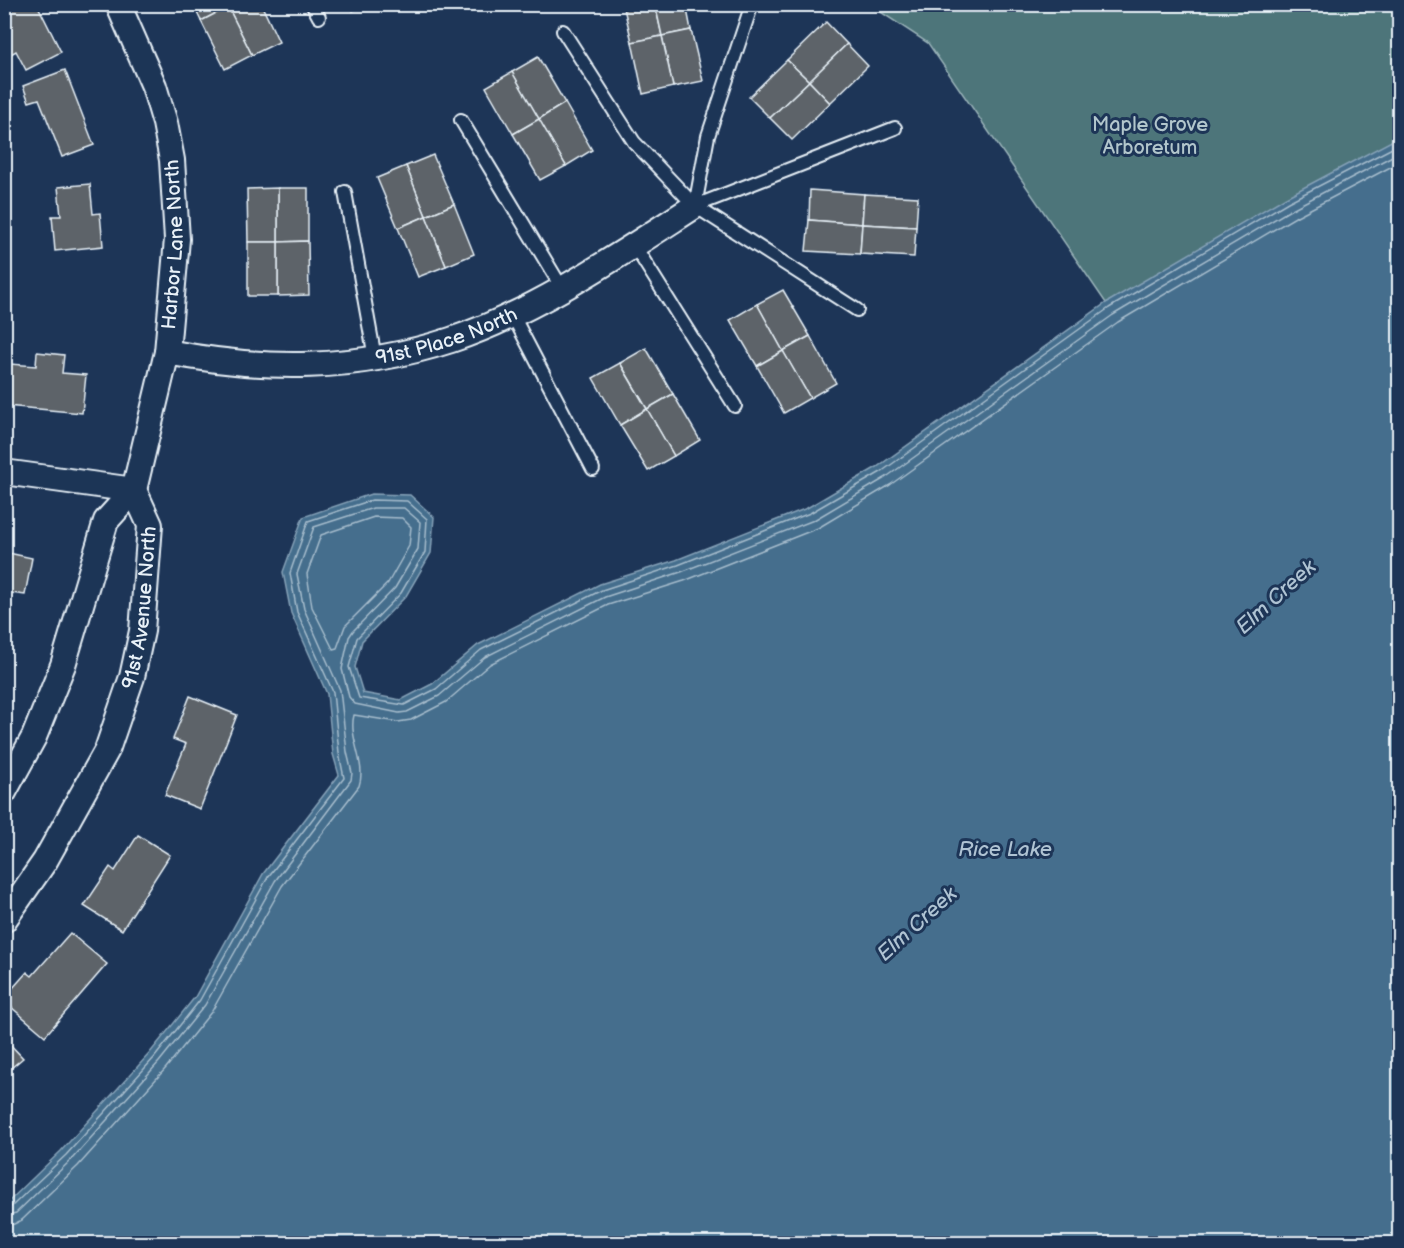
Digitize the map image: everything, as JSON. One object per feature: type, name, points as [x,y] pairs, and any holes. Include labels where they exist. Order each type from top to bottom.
[{"type":"street","name":"Harbor Lane North","points":[[118,4],[154,86],[165,123],[172,160],[177,238],[167,352],[134,490]]},
{"type":"street","name":"91st Place North","points":[[167,352],[197,358],[297,366],[375,358],[423,348],[453,339],[512,314],[562,288],[695,206]]},
{"type":"street","points":[[4,472],[134,490]]},
{"type":"street","name":"91st Avenue North","points":[[4,792],[34,737],[63,665],[106,521],[134,490],[150,525],[142,631],[132,677],[107,750],[45,861],[4,920]]},
{"type":"lane","points":[[312,4],[319,18]]},
{"type":"lane","points":[[695,206],[708,136],[752,4]]},
{"type":"lane","points":[[563,31],[634,142],[695,206],[857,310]]},
{"type":"lane","points":[[461,120],[562,288]]},
{"type":"lane","points":[[695,206],[895,128]]},
{"type":"lane","points":[[345,192],[375,358]]},
{"type":"lane","points":[[634,245],[735,406]]},
{"type":"lane","points":[[512,314],[594,469]]},
{"type":"green space","name":"Maple Grove Arboretum","points":[[870,5],[1399,5],[1399,162],[1106,303],[928,43]]},
{"type":"water","name":"Rice Lake","points":[[1399,137],[1399,1243],[5,1243],[5,1205],[61,1151],[149,1054],[195,997],[263,874],[339,775],[333,754],[327,694],[291,613],[283,572],[303,517],[371,494],[410,495],[434,517],[431,553],[406,596],[362,641],[355,667],[363,693],[401,700],[432,684],[478,645],[600,584],[676,560],[807,508],[877,467],[1106,303],[1286,197]]},
{"type":"building","points":[[4,4],[37,4],[61,52],[26,70],[16,51],[4,58]]},
{"type":"building","points":[[193,4],[227,4],[228,7],[201,21]]},
{"type":"building","points":[[234,4],[261,4],[279,42],[252,55],[228,7]]},
{"type":"building","points":[[350,4],[367,4],[353,11]]},
{"type":"building","points":[[623,4],[655,4],[662,36],[632,42]]},
{"type":"building","points":[[655,4],[686,4],[691,30],[662,36]]},
{"type":"building","points":[[228,7],[252,55],[225,69],[201,21]]},
{"type":"building","points":[[826,22],[847,44],[809,81],[787,60]]},
{"type":"building","points":[[691,30],[703,81],[673,87],[662,36]]},
{"type":"building","points":[[662,36],[673,87],[643,94],[632,42]]},
{"type":"building","points":[[847,44],[868,66],[830,103],[809,81]]},
{"type":"building","points":[[538,57],[565,103],[539,119],[512,72]]},
{"type":"building","points":[[787,60],[809,81],[770,118],[749,97]]},
{"type":"building","points":[[65,70],[94,145],[62,157],[39,99],[29,102],[23,86]]},
{"type":"building","points":[[512,72],[539,119],[513,134],[486,87]]},
{"type":"building","points":[[809,81],[830,103],[792,140],[770,118]]},
{"type":"building","points":[[565,103],[592,150],[566,166],[539,119]]},
{"type":"building","points":[[539,119],[566,166],[540,180],[513,134]]},
{"type":"building","points":[[433,155],[454,204],[426,216],[406,166]]},
{"type":"building","points":[[406,166],[426,216],[398,228],[377,178]]},
{"type":"building","points":[[90,184],[93,214],[100,213],[103,246],[55,251],[52,216],[61,216],[58,187]]},
{"type":"building","points":[[278,188],[308,188],[308,241],[278,242]]},
{"type":"building","points":[[278,188],[278,242],[248,242],[247,189]]},
{"type":"building","points":[[810,190],[864,194],[862,224],[809,220]]},
{"type":"building","points":[[864,194],[918,197],[916,227],[862,224]]},
{"type":"building","points":[[454,204],[474,254],[446,266],[426,216]]},
{"type":"building","points":[[426,216],[446,266],[418,277],[398,228]]},
{"type":"building","points":[[809,220],[862,224],[860,254],[806,251]]},
{"type":"building","points":[[862,224],[916,227],[914,257],[860,254]]},
{"type":"building","points":[[308,241],[309,295],[278,296],[278,242]]},
{"type":"building","points":[[248,242],[278,242],[278,296],[248,296]]},
{"type":"building","points":[[783,290],[810,336],[783,351],[757,304]]},
{"type":"building","points":[[757,304],[783,351],[757,366],[730,320]]},
{"type":"building","points":[[810,336],[836,383],[810,398],[783,351]]},
{"type":"building","points":[[646,348],[673,394],[647,409],[620,363]]},
{"type":"building","points":[[783,351],[810,398],[784,413],[757,366]]},
{"type":"building","points":[[37,352],[64,355],[62,373],[86,375],[82,413],[6,406],[10,364],[36,366]]},
{"type":"building","points":[[620,363],[647,409],[620,425],[593,378]]},
{"type":"building","points":[[673,394],[700,440],[674,456],[647,409]]},
{"type":"building","points":[[647,409],[674,456],[648,471],[620,425]]},
{"type":"building","points":[[4,552],[32,558],[25,595],[4,592]]},
{"type":"building","points":[[190,696],[237,715],[200,809],[165,795],[186,744],[173,739]]},
{"type":"building","points":[[138,835],[170,855],[122,930],[84,906],[110,867],[115,871]]},
{"type":"building","points":[[70,933],[107,964],[45,1036],[4,1001],[4,998],[27,972],[32,976]]},
{"type":"building","points":[[4,1038],[23,1058],[4,1074]]},
{"type":"water label","name":"Elm Creek","points":[[1276,597]]},
{"type":"water label","name":"Elm Creek","points":[[917,924]]}]
